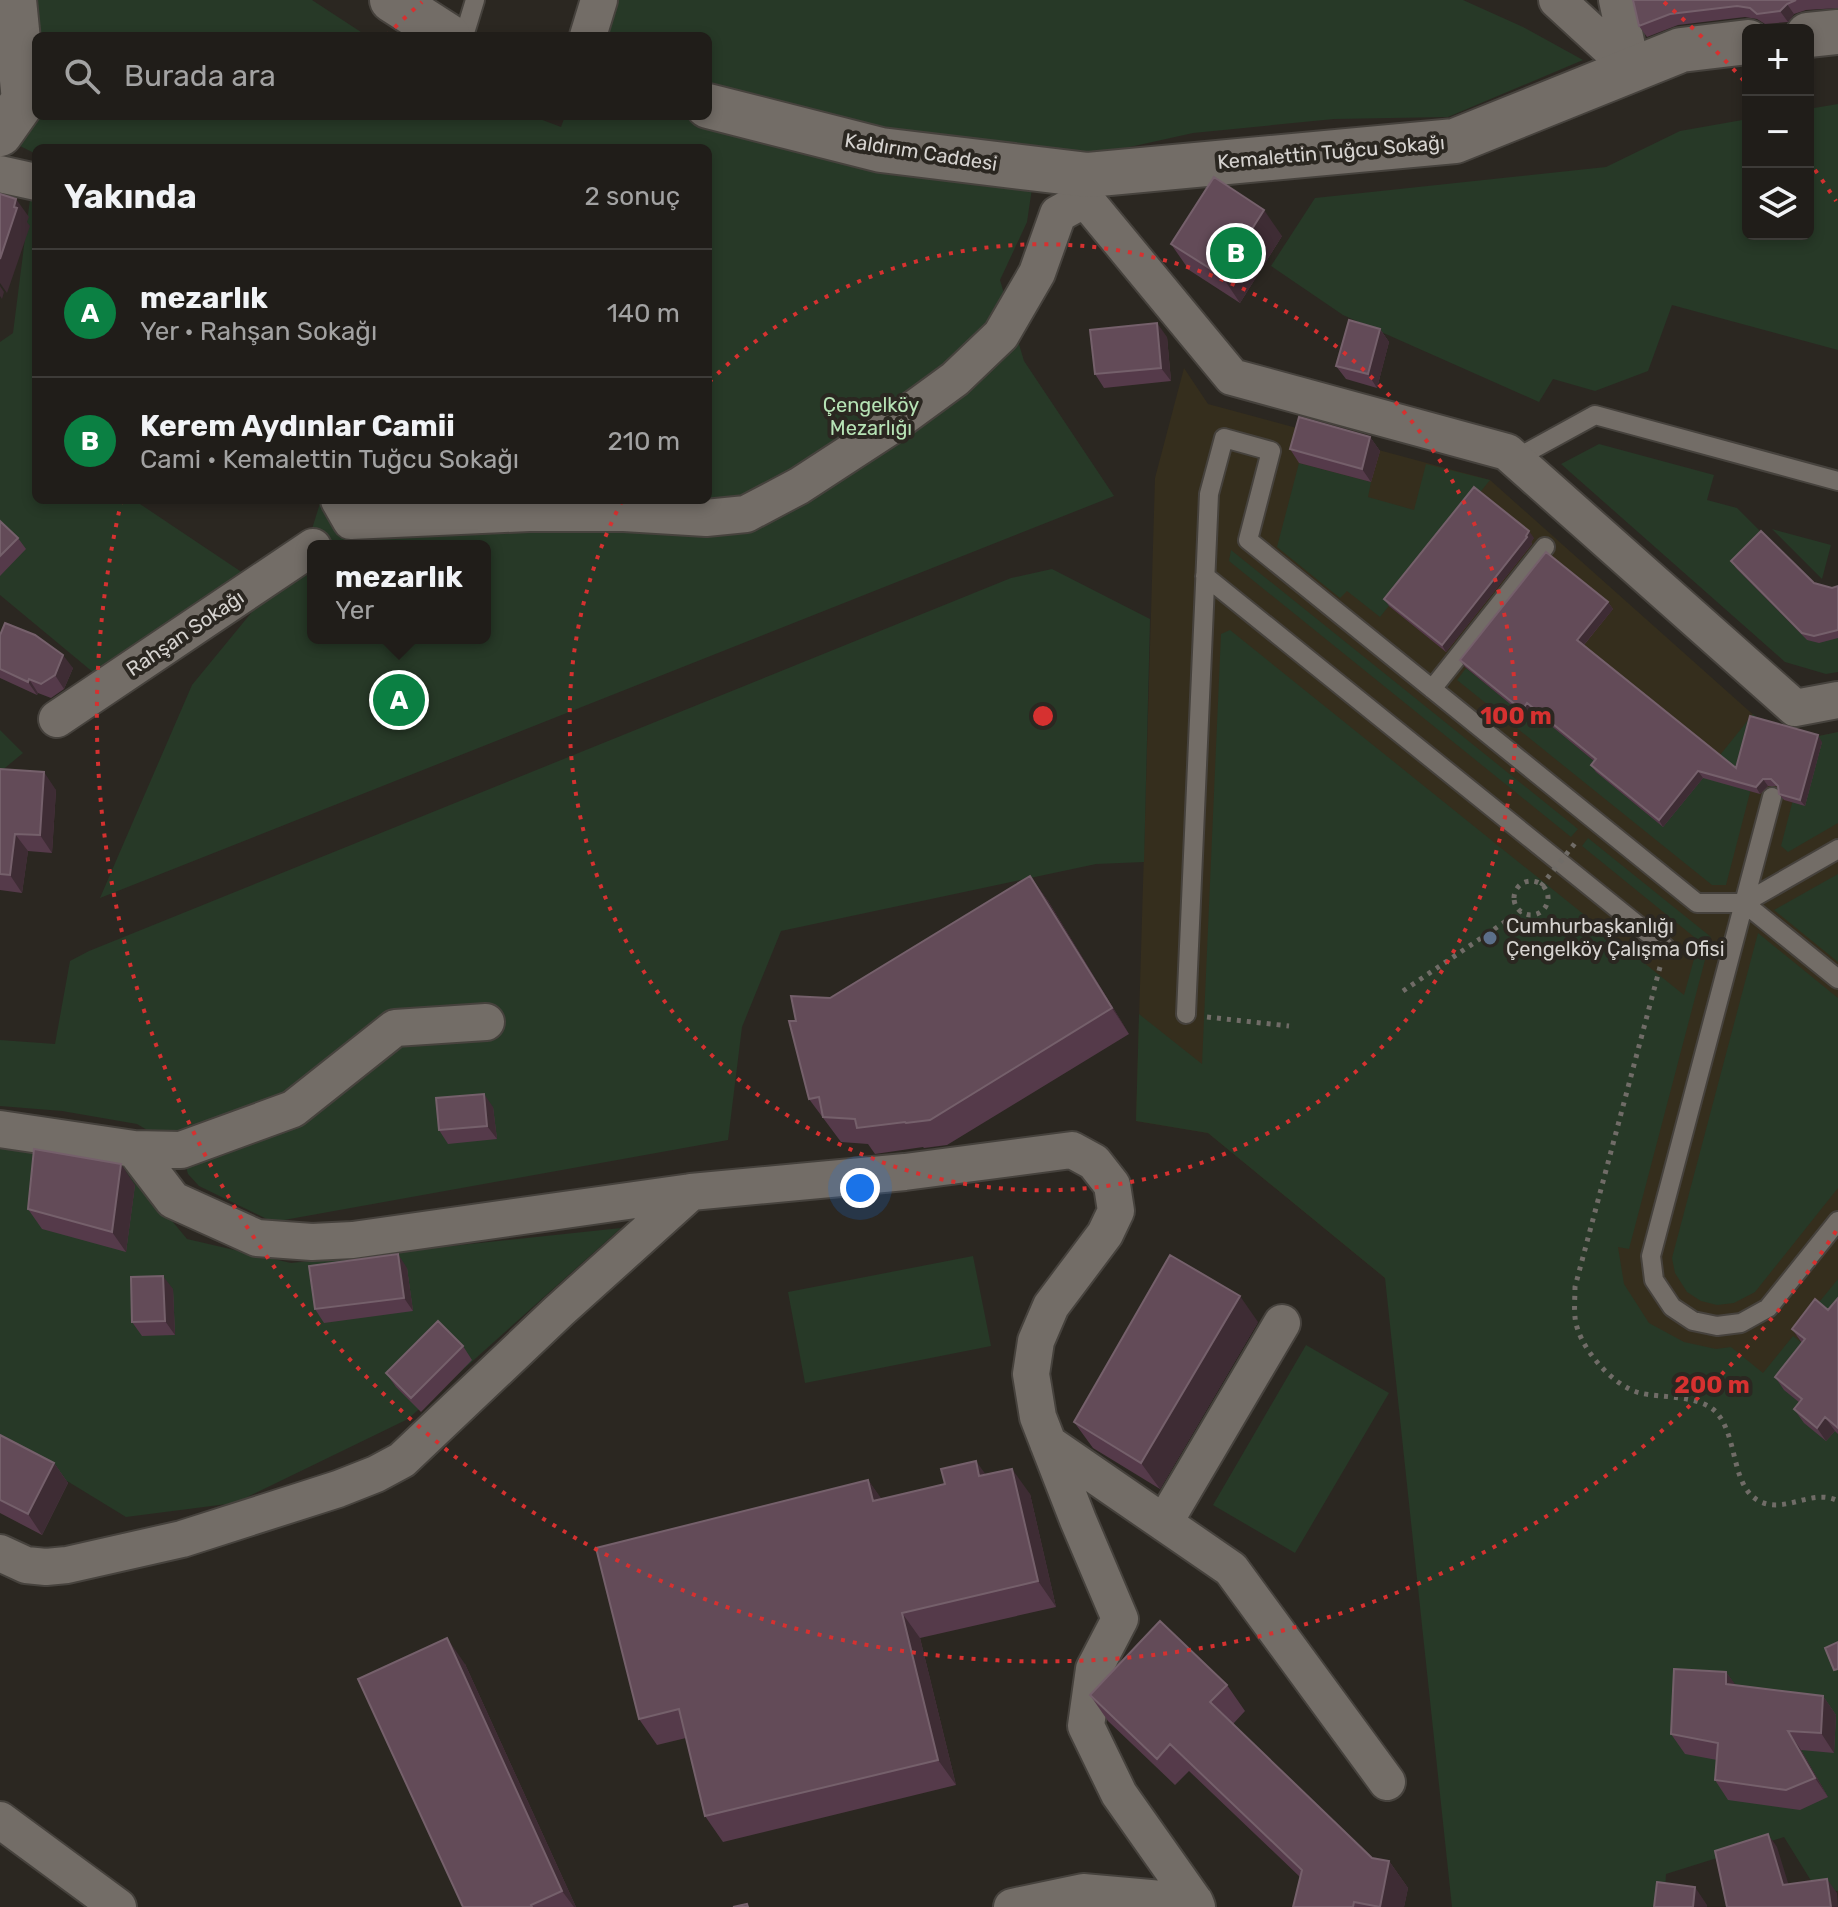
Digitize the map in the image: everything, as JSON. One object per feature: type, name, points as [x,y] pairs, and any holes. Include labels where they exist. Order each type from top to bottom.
[{"type":"street","points":[[0,134],[24,100],[14,0]]},
{"type":"street","points":[[392,0],[442,32]]},
{"type":"street","points":[[589,32],[599,0]]},
{"type":"street","points":[[1557,0],[1632,69]]},
{"type":"street","points":[[1617,0],[1632,69]]},
{"type":"street","points":[[1814,34],[1838,32]]},
{"type":"street","name":"Kemalettin Tuğcu Sokağı","points":[[1086,187],[1455,141],[1681,50],[1742,43]]},
{"type":"street","name":"Kaldırım Caddesi","points":[[712,107],[881,150],[1086,187]]},
{"type":"street","points":[[0,174],[32,181]]},
{"type":"street","points":[[345,511],[624,513],[706,518],[746,514],[799,486],[888,428],[955,379],[1001,335],[1037,273],[1058,214],[1086,187],[1232,377],[1507,452],[1793,714],[1838,700]]},
{"type":"street","name":"Rahşan Sokağı","points":[[319,540],[345,511]]},
{"type":"street","name":"Rahşan Sokağı","points":[[57,719],[307,551]]},
{"type":"street","points":[[0,1129],[134,1149],[181,1150],[293,1109],[395,1028],[486,1022]]},
{"type":"street","points":[[134,1149],[173,1200],[257,1238],[312,1242],[353,1240],[691,1192],[905,1172],[1072,1150],[1094,1162],[1112,1185],[1116,1211],[1105,1234],[1051,1306],[1036,1341],[1031,1374],[1038,1417],[1120,1619],[1094,1669],[1086,1726],[1119,1794],[1196,1904]]},
{"type":"street","points":[[0,1553],[26,1565],[67,1565],[182,1539],[376,1474],[402,1460],[559,1311],[691,1192]]},
{"type":"street","points":[[1164,1523],[1282,1323]]},
{"type":"street","points":[[1048,1443],[1231,1569],[1387,1782]]},
{"type":"street","points":[[0,1820],[118,1907]]},
{"type":"street","points":[[1012,1907],[1083,1892],[1196,1904]]},
{"type":"lane","points":[[465,32],[475,0]]},
{"type":"lane","points":[[1515,459],[1595,415],[1838,481]]},
{"type":"lane","points":[[1186,1014],[1209,494],[1224,438],[1271,451],[1248,540],[1697,903],[1744,903],[1838,849]]},
{"type":"lane","points":[[1432,689],[1545,547]]},
{"type":"lane","points":[[1205,576],[1665,947]]},
{"type":"lane","points":[[1772,797],[1651,1256],[1654,1280],[1672,1307],[1693,1321],[1717,1326],[1741,1323],[1768,1308],[1838,1221]]},
{"type":"lane","points":[[1744,903],[1838,979]]},
{"type":"path","points":[[1541,886],[1576,842]]},
{"type":"path","points":[[1526,882],[1541,886],[1548,898],[1544,909],[1535,915],[1521,911],[1515,905],[1517,889],[1526,882]]},
{"type":"path","points":[[1403,991],[1521,911]]},
{"type":"path","points":[[1186,1014],[1289,1026]]},
{"type":"shaded area","name":"Cumhurbaşkanlığı Çengelköy Çalışma Ofisi","points":[[1184,368],[1208,404],[1490,480],[1767,727],[1809,738],[1838,732],[1838,1596],[1385,1278],[1208,1133],[1136,1121],[1155,478]]},
{"type":"green space","name":"Çengelköy Mezarlığı","points":[[15,0],[312,0],[361,32],[32,32],[32,120],[543,120],[561,127],[564,120],[712,120],[712,32],[587,32],[596,0],[1463,0],[1523,27],[1583,60],[1448,117],[1334,119],[1193,133],[1035,168],[1027,222],[1000,280],[1024,361],[1114,496],[100,898],[192,685],[307,545],[307,644],[491,644],[491,540],[309,540],[320,504],[712,504],[712,144],[32,144],[32,152],[20,146]]},
{"type":"green space","points":[[1838,104],[1838,350],[1672,305],[1648,371],[1595,391],[1553,379],[1539,402],[1343,315],[1271,266],[1315,198],[1606,167],[1680,131],[1742,120],[1742,240],[1814,240],[1814,108]]},
{"type":"green space","points":[[30,199],[32,504],[140,504],[243,573],[100,678],[0,595],[0,342],[13,333]]},
{"type":"green space","points":[[1599,444],[1714,475],[1707,500],[1737,508],[1766,537],[1838,638],[1838,672],[1826,674],[1785,662],[1561,464]]},
{"type":"green space","points":[[1299,463],[1371,482],[1368,497],[1414,510],[1426,464],[1490,480],[1380,617],[1347,591],[1340,598],[1277,547]]},
{"type":"green space","points":[[1772,529],[1831,545],[1822,579]]},
{"type":"green space","points":[[1231,550],[1578,829],[1571,837],[1229,561]]},
{"type":"green space","points":[[1052,569],[1150,619],[1144,862],[1096,864],[781,931],[742,1027],[728,1140],[273,1222],[199,1186],[188,1174],[181,1150],[137,1124],[62,1111],[0,1106],[0,1040],[55,1044],[70,961],[89,951],[1011,578]]},
{"type":"green space","points":[[1230,630],[1684,995],[1699,941],[1582,846],[1588,838],[1711,937],[1629,1249],[1618,1247],[1624,1284],[1649,1323],[1684,1342],[1716,1349],[1731,1347],[1763,1373],[1793,1336],[1801,1342],[1816,1306],[1838,1279],[1838,1891],[1818,1892],[1784,1837],[1666,1874],[1664,1907],[1452,1907],[1385,1278],[1208,1133],[1136,1121],[1139,1014],[1202,1064],[1221,634]]},
{"type":"green space","points":[[1466,668],[1526,716],[1548,689],[1595,727],[1663,826],[1753,714],[1767,727],[1726,885],[1712,885],[1457,680]]},
{"type":"green space","points":[[0,730],[23,753],[0,772]]},
{"type":"green space","points":[[1838,732],[1838,823],[1788,852],[1781,846],[1809,738]]},
{"type":"green space","points":[[1838,874],[1838,962],[1774,910]]},
{"type":"green space","points":[[1758,933],[1838,998],[1838,1188],[1755,1292],[1734,1303],[1717,1305],[1701,1301],[1687,1292],[1675,1273],[1672,1258]]},
{"type":"green space","points":[[0,1146],[120,1158],[187,1239],[291,1263],[621,1228],[408,1419],[235,1503],[126,1517],[0,1440]]},
{"type":"green space","points":[[973,1256],[991,1346],[805,1383],[788,1292]]},
{"type":"green space","points":[[1306,1345],[1389,1393],[1295,1553],[1213,1505]]},
{"type":"building","points":[[1633,0],[1796,0],[1780,11],[1757,14],[1750,8],[1737,6],[1670,14],[1639,26]]},
{"type":"building","points":[[1214,177],[1264,210],[1222,276],[1171,244]]},
{"type":"building","points":[[0,194],[16,199],[14,207],[17,208],[0,259]]},
{"type":"building","points":[[1349,320],[1380,329],[1368,374],[1336,366]]},
{"type":"building","points":[[1157,323],[1161,368],[1095,374],[1090,330]]},
{"type":"building","points":[[1299,417],[1370,437],[1362,469],[1290,449]]},
{"type":"building","points":[[1474,487],[1529,531],[1442,645],[1384,599]]},
{"type":"building","points":[[0,521],[18,538],[0,556]]},
{"type":"building","points":[[1761,531],[1814,583],[1832,588],[1838,586],[1838,630],[1814,636],[1802,633],[1731,561]]},
{"type":"building","points":[[1546,552],[1608,602],[1577,640],[1736,768],[1750,716],[1818,735],[1800,800],[1779,794],[1778,786],[1771,779],[1763,779],[1756,787],[1698,771],[1659,820],[1591,765],[1596,759],[1527,703],[1522,710],[1460,660]]},
{"type":"building","points":[[5,623],[35,635],[63,655],[55,675],[41,684],[29,679],[28,682],[0,669],[0,635]]},
{"type":"building","points":[[0,769],[44,772],[40,835],[15,834],[10,875],[0,874]]},
{"type":"building","points":[[1030,876],[1112,1008],[930,1120],[857,1128],[855,1119],[823,1117],[819,1097],[809,1099],[789,1021],[796,1021],[791,996],[830,998]]},
{"type":"building","points":[[484,1094],[487,1126],[439,1130],[436,1098]]},
{"type":"building","points":[[34,1149],[121,1164],[112,1232],[28,1209]]},
{"type":"building","points":[[398,1254],[404,1298],[315,1309],[309,1266]]},
{"type":"building","points":[[1170,1255],[1240,1296],[1141,1463],[1074,1422]]},
{"type":"building","points":[[163,1276],[165,1321],[132,1322],[131,1277]]},
{"type":"building","points":[[1838,1298],[1838,1428],[1825,1417],[1817,1428],[1794,1409],[1802,1399],[1775,1377],[1805,1339],[1792,1329],[1815,1299],[1828,1310]]},
{"type":"building","points":[[438,1321],[463,1346],[411,1398],[386,1373]]},
{"type":"building","points":[[0,1435],[54,1463],[28,1514],[0,1500]]},
{"type":"building","points":[[976,1461],[979,1476],[1012,1469],[1038,1581],[902,1613],[938,1760],[705,1816],[679,1709],[639,1719],[596,1548],[868,1480],[873,1501],[945,1484],[941,1469]]},
{"type":"building","points":[[1160,1621],[1227,1685],[1210,1702],[1372,1858],[1389,1861],[1380,1907],[1354,1902],[1353,1907],[1293,1907],[1302,1870],[1170,1744],[1157,1759],[1090,1695]]},
{"type":"building","points":[[447,1638],[562,1891],[532,1907],[463,1907],[358,1679]]},
{"type":"building","points":[[1838,1642],[1838,1669],[1834,1670],[1825,1648]]},
{"type":"building","points":[[1674,1669],[1726,1672],[1726,1684],[1823,1696],[1821,1733],[1788,1731],[1815,1778],[1786,1790],[1715,1780],[1718,1743],[1671,1734]]},
{"type":"building","points":[[1768,1834],[1783,1885],[1827,1879],[1831,1907],[1727,1907],[1715,1851]]},
{"type":"building","points":[[1657,1882],[1695,1887],[1693,1907],[1654,1907]]},
{"type":"place","name":"Kerem Aydınlar Camii","points":[[1236,253]]},
{"type":"place","name":"mezarlık","points":[[399,700]]},
{"type":"place","name":"Cumhurbaşkanlığı Çengelköy Çalışma Ofisi","points":[[1490,938]]}]
